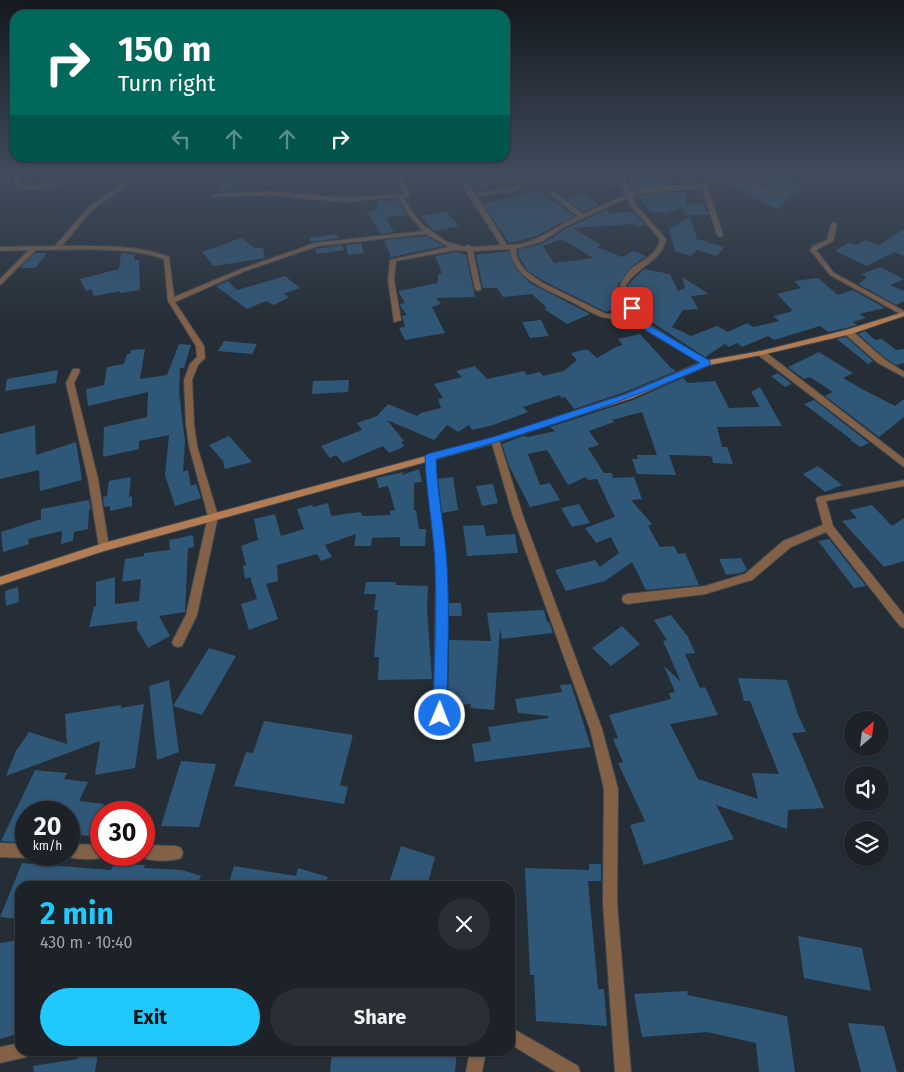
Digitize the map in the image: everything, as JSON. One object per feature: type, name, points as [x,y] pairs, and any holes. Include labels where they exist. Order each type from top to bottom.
[{"type":"street","points":[[57,248],[76,226]]},
{"type":"street","points":[[422,226],[427,232],[455,248]]},
{"type":"street","points":[[490,226],[505,247]]},
{"type":"street","points":[[397,320],[391,280],[393,260],[455,248],[513,248],[541,240],[562,226]]},
{"type":"street","points":[[652,226],[663,239],[662,246],[658,253],[632,272],[623,285],[633,315],[650,329],[707,363]]},
{"type":"street","points":[[717,226],[720,235]]},
{"type":"street","points":[[834,226],[830,241],[812,248],[817,256],[832,274],[904,314]]},
{"type":"street","points":[[170,302],[243,270],[317,244],[427,232]]},
{"type":"street","points":[[469,247],[478,289]]},
{"type":"street","points":[[0,283],[35,248]]},
{"type":"street","points":[[0,249],[57,248],[152,251],[166,258],[170,302],[200,346],[201,358],[194,364],[188,380],[190,424],[193,446],[213,516],[194,607],[178,642]]},
{"type":"street","points":[[513,248],[513,253],[519,266],[536,284],[569,297],[599,315],[633,315]]},
{"type":"street","points":[[0,581],[104,547],[495,440],[629,396],[707,363],[761,353],[848,332],[904,314]]},
{"type":"street","points":[[848,332],[880,361],[904,375]]},
{"type":"street","points":[[761,353],[904,464]]},
{"type":"street","points":[[76,371],[70,383],[93,479],[104,547]]},
{"type":"street","points":[[495,440],[518,516],[596,729],[611,789],[610,903],[623,1072]]},
{"type":"street","points":[[430,457],[431,492],[439,532],[441,568],[440,715]]},
{"type":"street","points":[[904,483],[821,499],[828,527],[904,623]]},
{"type":"street","points":[[627,599],[705,590],[748,577],[787,544],[828,527]]},
{"type":"street","points":[[0,850],[15,851]]},
{"type":"street","points":[[155,852],[176,853]]},
{"type":"street","points":[[515,1038],[572,1072]]},
{"type":"street","points":[[0,1055],[15,1052]]},
{"type":"street","points":[[474,1072],[477,1056]]},
{"type":"building","points":[[376,226],[390,226],[394,232],[381,234]]},
{"type":"building","points":[[429,226],[459,226],[434,231]]},
{"type":"building","points":[[498,226],[555,226],[534,237],[509,243]]},
{"type":"building","points":[[571,226],[604,226],[573,228],[601,245],[597,247],[622,257],[633,251],[646,256],[631,267],[618,284],[621,312],[611,310],[606,312],[528,271],[519,257],[518,250],[544,243]],"holes":[[[562,239],[593,258],[554,263],[543,246]]]},
{"type":"building","points":[[674,226],[693,226],[697,239],[724,247],[717,256],[697,250],[691,256],[675,251],[669,229]]},
{"type":"building","points":[[904,229],[904,256],[895,252],[867,266],[835,251],[849,242],[855,245],[866,240],[879,245]]},
{"type":"building","points":[[336,234],[339,238],[312,242],[309,238]]},
{"type":"building","points":[[426,236],[444,246],[391,257],[384,240]]},
{"type":"building","points":[[241,238],[255,248],[263,248],[265,258],[214,266],[202,252]]},
{"type":"building","points":[[361,243],[364,253],[348,255],[346,245]]},
{"type":"building","points":[[342,245],[344,250],[317,254],[315,249]]},
{"type":"building","points":[[509,251],[516,269],[530,283],[590,314],[567,324],[544,309],[547,308],[532,294],[503,297],[497,288],[483,288],[476,255]]},
{"type":"building","points":[[456,252],[466,255],[475,297],[436,298],[441,304],[432,307],[445,333],[405,340],[399,328],[405,327],[402,316],[407,315],[401,307],[400,304],[405,303],[398,291],[438,283],[438,274],[442,273],[435,256]]},
{"type":"building","points":[[35,253],[47,253],[35,268],[20,268]]},
{"type":"building","points":[[121,253],[135,254],[134,260],[139,260],[140,290],[120,293],[120,291],[94,296],[91,289],[86,291],[80,279],[119,269]]},
{"type":"building","points":[[880,267],[904,279],[890,285],[904,291],[904,301],[896,305],[859,284],[867,277],[861,274]]},
{"type":"building","points":[[644,269],[670,274],[678,291],[685,288],[682,277],[709,294],[691,296],[698,309],[683,310],[672,327],[691,336],[717,326],[728,332],[747,323],[753,327],[779,321],[773,316],[793,311],[777,294],[801,288],[794,281],[818,278],[838,295],[853,290],[885,308],[859,314],[866,318],[853,322],[857,325],[846,328],[828,332],[820,326],[774,340],[768,336],[742,347],[737,343],[729,347],[725,344],[705,357],[638,313],[648,300],[632,297],[628,285]]},
{"type":"building","points":[[285,276],[300,288],[283,294],[289,297],[274,305],[266,301],[247,309],[216,286],[228,281],[237,290]]},
{"type":"building","points":[[541,320],[549,336],[530,338],[522,322]]},
{"type":"building","points":[[865,331],[875,340],[882,339],[896,350],[904,349],[904,363],[896,365],[885,358],[858,334]]},
{"type":"building","points":[[640,334],[676,371],[625,392],[574,409],[565,397],[561,398],[560,395],[523,407],[528,412],[493,425],[472,430],[469,425],[458,432],[447,425],[434,440],[387,420],[404,441],[401,442],[404,446],[389,453],[383,446],[343,463],[336,455],[330,458],[321,446],[362,430],[357,423],[377,416],[388,404],[417,416],[421,413],[441,408],[438,399],[443,398],[434,384],[462,377],[456,371],[475,366],[487,379],[524,371],[527,375],[540,372],[543,376],[564,371],[577,360],[571,353],[587,349],[597,358],[623,345],[618,339]]},
{"type":"building","points":[[846,337],[873,361],[868,364],[837,339]]},
{"type":"building","points":[[224,341],[257,344],[252,354],[218,351]]},
{"type":"building","points":[[179,344],[191,345],[184,368],[180,368],[179,392],[185,442],[183,472],[188,470],[191,486],[196,484],[201,498],[175,506],[165,475],[169,435],[139,441],[139,449],[103,457],[104,427],[147,417],[148,392],[88,406],[86,389],[104,385],[107,367],[124,364],[127,354],[130,354],[131,350],[145,349],[140,379],[167,375]]},
{"type":"building","points":[[819,352],[853,373],[843,378],[864,390],[895,406],[904,399],[904,417],[879,437],[825,396],[833,392],[810,377],[804,379],[788,367]]},
{"type":"building","points":[[58,370],[56,383],[5,391],[7,379]]},
{"type":"building","points":[[778,373],[792,384],[785,387],[771,376]]},
{"type":"building","points":[[683,378],[688,383],[715,381],[729,408],[760,407],[751,392],[760,387],[782,426],[717,427],[722,447],[727,447],[733,464],[713,463],[712,457],[709,456],[669,455],[676,475],[637,474],[632,459],[638,459],[637,455],[657,455],[642,412],[612,420],[614,422],[589,431],[599,445],[588,448],[604,473],[612,473],[613,478],[634,477],[642,499],[631,500],[652,524],[648,526],[660,547],[674,546],[678,554],[685,553],[699,585],[646,590],[632,562],[605,581],[566,591],[555,570],[595,560],[600,567],[619,553],[611,537],[596,543],[585,528],[615,517],[597,479],[588,480],[586,477],[568,485],[547,450],[528,454],[540,485],[550,483],[560,500],[530,507],[509,466],[502,444],[523,436],[528,437],[555,431],[550,427],[633,400]]},
{"type":"building","points":[[349,380],[348,392],[312,394],[313,381]]},
{"type":"building","points":[[814,400],[869,443],[861,447],[851,441],[804,404]]},
{"type":"building","points":[[35,425],[36,455],[76,442],[82,480],[40,491],[39,470],[0,479],[0,434]]},
{"type":"building","points":[[229,436],[252,462],[225,469],[223,461],[209,445]]},
{"type":"building","points":[[818,466],[842,485],[825,492],[803,474]]},
{"type":"building","points":[[419,469],[422,482],[414,483],[414,510],[416,510],[419,529],[426,529],[425,546],[400,546],[400,537],[372,538],[371,546],[354,546],[356,534],[325,545],[332,557],[321,561],[317,554],[277,565],[278,581],[266,584],[278,619],[249,630],[241,604],[257,599],[250,577],[245,579],[243,566],[246,565],[241,546],[258,540],[254,519],[275,514],[281,536],[304,529],[297,509],[312,505],[313,507],[328,503],[331,516],[360,512],[363,516],[390,515],[390,511],[395,510],[388,486],[379,488],[376,478],[404,472],[402,475]]},
{"type":"building","points":[[131,477],[129,497],[132,496],[132,506],[110,511],[110,506],[104,507],[103,497],[107,496],[109,481]]},
{"type":"building","points":[[453,477],[458,510],[442,513],[438,479]]},
{"type":"building","points":[[493,484],[498,503],[482,506],[476,486]]},
{"type":"building","points":[[89,500],[91,509],[89,510],[88,529],[74,532],[73,541],[61,544],[62,531],[28,539],[29,544],[3,552],[1,532],[41,519],[41,509]]},
{"type":"building","points":[[579,504],[590,523],[572,527],[561,508]]},
{"type":"building","points":[[872,505],[892,526],[904,518],[904,561],[884,567],[842,521],[857,518],[850,510]]},
{"type":"building","points":[[484,525],[486,536],[515,534],[518,553],[467,556],[463,526]]},
{"type":"building","points":[[193,535],[194,547],[188,548],[185,612],[159,616],[170,636],[148,648],[137,629],[137,621],[89,627],[94,607],[96,606],[96,582],[115,577],[115,604],[139,601],[141,579],[122,582],[125,559],[144,556],[144,553],[170,550],[169,540]]},
{"type":"building","points":[[829,539],[866,586],[854,588],[818,541]]},
{"type":"building","points":[[741,558],[747,570],[741,573],[726,575],[719,559]]},
{"type":"building","points":[[366,582],[396,582],[395,585],[428,586],[427,609],[432,679],[378,680],[379,657],[374,657],[378,610],[374,610],[376,594],[364,594]]},
{"type":"building","points":[[18,587],[19,602],[6,606],[5,591]]},
{"type":"building","points":[[449,603],[461,603],[462,616],[449,616]]},
{"type":"building","points":[[544,610],[547,622],[549,622],[553,633],[502,639],[500,629],[494,710],[470,708],[471,704],[448,705],[449,640],[491,641],[487,613]]},
{"type":"building","points":[[671,615],[688,637],[695,653],[685,654],[700,688],[705,687],[718,715],[670,724],[698,779],[758,799],[752,773],[779,774],[750,701],[744,701],[738,678],[787,680],[798,715],[806,732],[792,733],[824,808],[788,810],[787,829],[716,805],[734,839],[644,865],[630,825],[645,821],[618,763],[623,762],[613,739],[618,738],[609,715],[671,699],[669,693],[675,692],[664,666],[681,682],[663,641],[667,640],[654,620]]},
{"type":"building","points":[[622,626],[640,644],[611,666],[592,648]]},
{"type":"building","points":[[209,648],[236,656],[202,715],[173,706]]},
{"type":"building","points":[[169,680],[179,752],[157,760],[149,686]]},
{"type":"building","points":[[571,684],[591,747],[475,762],[472,744],[491,741],[488,727],[548,718],[548,716],[518,713],[515,699],[562,692],[560,685]]},
{"type":"building","points":[[144,704],[135,768],[95,775],[100,741],[6,776],[16,751],[29,732],[67,744],[65,714],[121,705],[121,708]]},
{"type":"building","points":[[264,721],[353,735],[340,785],[348,787],[344,804],[234,786],[246,752],[253,753]]},
{"type":"building","points":[[181,761],[216,764],[199,827],[161,826]]},
{"type":"building","points":[[35,770],[67,773],[64,779],[88,782],[79,801],[20,801]]},
{"type":"building","points":[[80,801],[90,802],[90,836],[80,835]]},
{"type":"building","points":[[15,812],[15,842],[1,841]]},
{"type":"building","points":[[401,846],[435,857],[428,881],[390,881]]},
{"type":"building","points":[[589,864],[601,864],[601,881],[588,881],[598,989],[604,989],[607,1026],[536,1021],[534,975],[530,975],[525,868],[589,870]]},
{"type":"building","points":[[21,866],[60,866],[111,870],[113,866],[145,866],[144,868],[182,870],[201,876],[198,881],[15,881],[15,918],[0,917]]},
{"type":"building","points":[[234,866],[296,876],[298,868],[328,877],[326,881],[230,881]]},
{"type":"building","points":[[798,936],[862,948],[871,991],[804,978]]},
{"type":"building","points":[[15,941],[15,1034],[0,1039],[0,943]]},
{"type":"building","points":[[687,991],[688,995],[787,1016],[795,1072],[759,1072],[756,1043],[707,1032],[642,1037],[634,994]]},
{"type":"building","points":[[848,1023],[884,1026],[897,1072],[861,1072]]},
{"type":"building","points":[[78,1056],[97,1056],[95,1072],[34,1072],[33,1066],[78,1059]]},
{"type":"building","points":[[332,1056],[457,1056],[455,1072],[330,1072]]},
{"type":"route","points":[[440,715],[441,568],[439,532],[435,520],[431,492],[430,457],[495,440],[629,396],[707,363],[650,329],[633,315],[632,308]]}]
